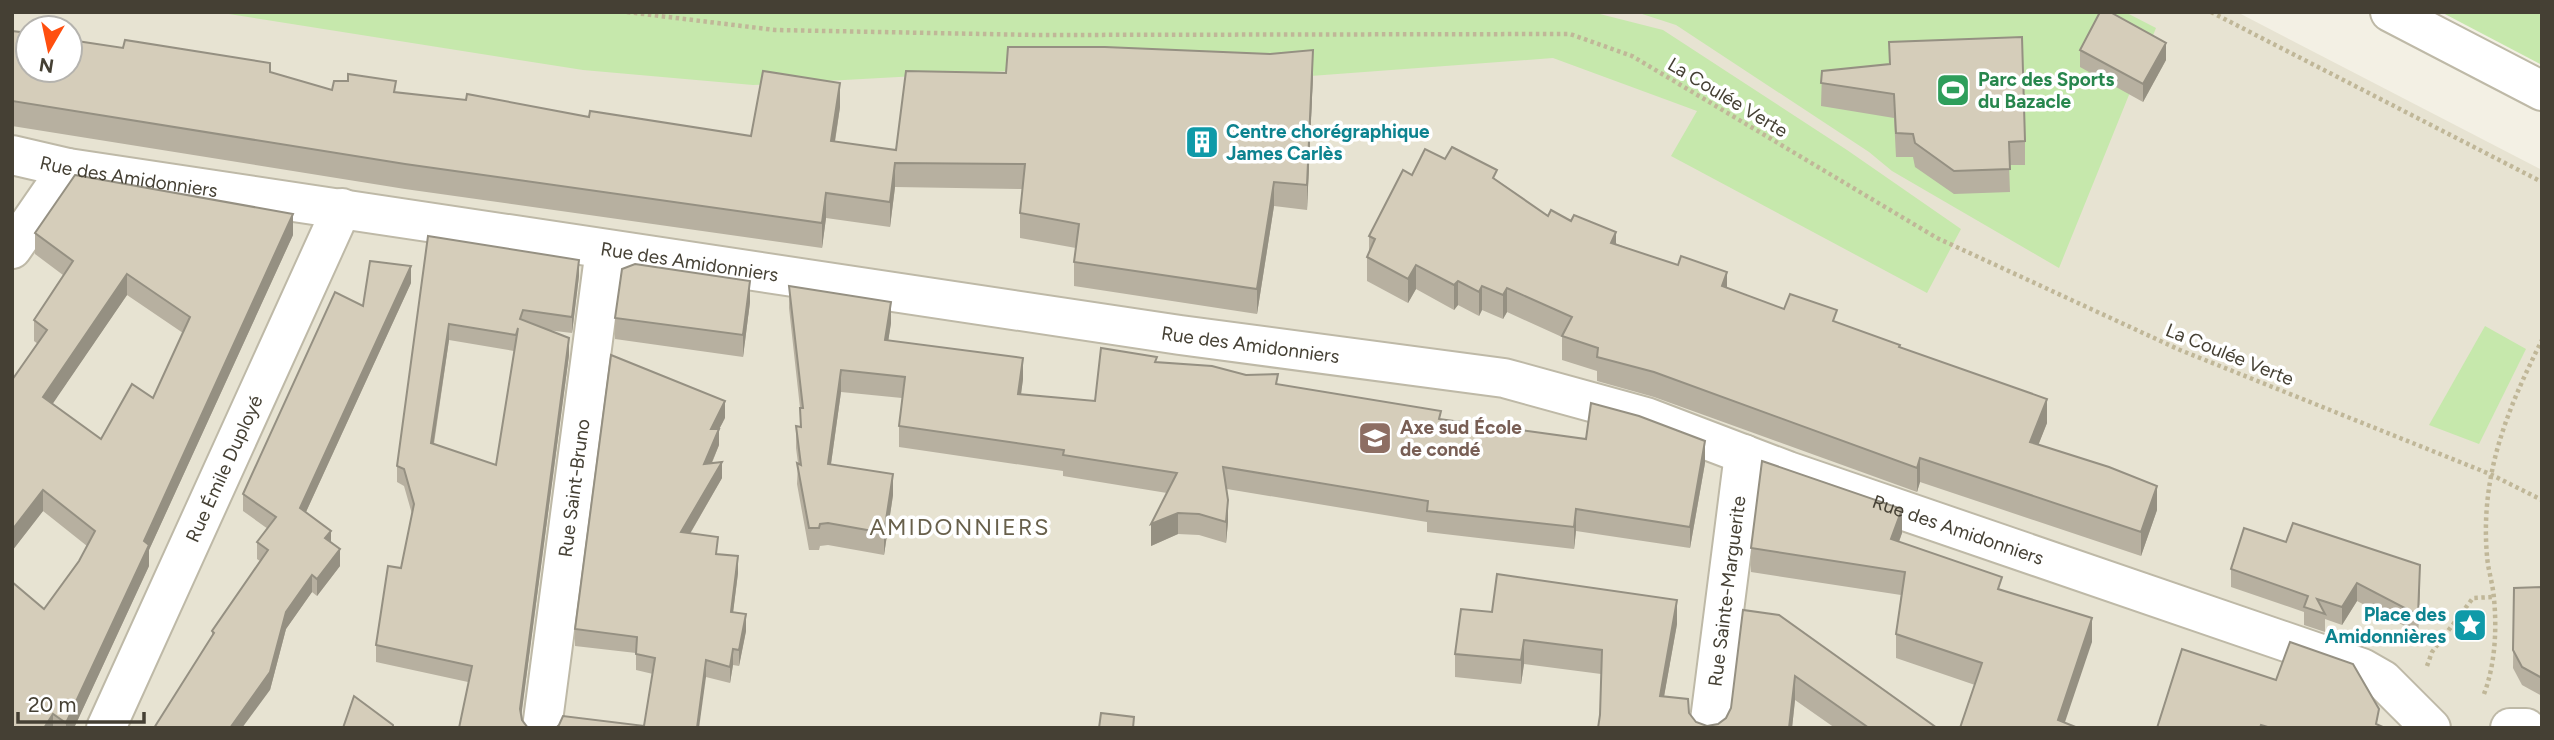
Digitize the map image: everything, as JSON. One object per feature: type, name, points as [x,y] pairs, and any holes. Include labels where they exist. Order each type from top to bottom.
[{"type":"street","points":[[2390,12],[2542,90]]},
{"type":"street","name":"Rue des Amidonniers","points":[[12,155],[68,167],[1180,335],[1504,378],[1646,417],[1744,454],[2362,668],[2382,680],[2431,728]]},
{"type":"street","points":[[12,248],[68,167]]},
{"type":"street","name":"Rue Émile Duployé","points":[[106,728],[342,208]]},
{"type":"street","name":"Rue Saint-Bruno","points":[[542,728],[605,249]]},
{"type":"street","name":"Rue Sainte-Marguerite","points":[[1709,728],[1744,454]]},
{"type":"street","points":[[2510,728],[2526,728]]},
{"type":"path","name":"La Coulée Verte","points":[[626,12],[775,30],[1036,35],[1570,34],[1632,56],[1937,239],[2180,350],[2490,474],[2542,500]]},
{"type":"path","points":[[2211,12],[2542,182]]},
{"type":"path","points":[[2479,704],[2491,670],[2494,597],[2487,556],[2490,474],[2508,409],[2542,340]]},
{"type":"path","points":[[2424,671],[2432,652],[2473,598],[2494,597]]},
{"type":"shaded area","points":[[12,12],[2237,12],[2542,170],[2542,728],[12,728]]},
{"type":"green space","points":[[216,12],[1592,12],[1663,30],[1847,150],[1961,229],[1927,293],[1671,156],[1697,111],[1553,58],[1270,79],[1008,71],[753,85],[583,70]]},
{"type":"green space","name":"Parc des Sports du Bazacle","points":[[1636,12],[2125,12],[2156,28],[2059,268],[1892,171],[1869,152],[1676,25]]},
{"type":"green space","points":[[2441,12],[2542,12],[2542,65]]},
{"type":"green space","points":[[2485,326],[2526,349],[2479,444],[2429,425]]},
{"type":"building","points":[[2100,12],[2110,12],[2166,43],[2143,84],[2080,50]]},
{"type":"building","points":[[12,31],[14,84],[84,84],[84,42],[123,48],[125,40],[270,63],[270,72],[332,90],[334,81],[348,81],[348,74],[396,81],[394,92],[466,100],[467,94],[589,117],[590,111],[751,136],[763,71],[840,83],[831,141],[896,150],[906,71],[1006,73],[1008,47],[1105,47],[1270,54],[1313,50],[1307,185],[1274,182],[1257,289],[1074,262],[1079,224],[1020,213],[1025,164],[895,163],[890,202],[826,193],[822,223],[405,164],[12,101]]},
{"type":"building","points":[[2022,37],[2025,141],[2009,142],[2010,169],[1954,171],[1915,143],[1913,134],[1896,133],[1894,94],[1821,83],[1822,71],[1890,64],[1889,42]]},
{"type":"building","points":[[1452,147],[1497,170],[1493,178],[1548,216],[1551,210],[1571,221],[1574,215],[1616,232],[1611,243],[1678,265],[1681,256],[1727,272],[1722,286],[1784,309],[1790,294],[1837,310],[1833,321],[2047,399],[2030,442],[2109,467],[2157,486],[2141,532],[1920,458],[1917,468],[1654,372],[1597,357],[1598,348],[1562,336],[1572,317],[1507,288],[1503,295],[1482,286],[1479,292],[1458,281],[1454,285],[1416,265],[1408,279],[1367,257],[1375,239],[1369,236],[1403,170],[1412,175],[1425,149],[1445,159]]},
{"type":"building","points":[[75,175],[293,214],[144,541],[149,545],[66,723],[53,714],[44,728],[12,728],[12,582],[44,609],[79,561],[95,531],[43,490],[12,530],[12,380],[47,330],[34,320],[73,261],[35,233]],"holes":[[[127,274],[190,317],[153,398],[132,384],[101,439],[43,397]]]},
{"type":"building","points":[[428,236],[579,260],[572,317],[523,310],[520,319],[569,338],[520,709],[522,720],[528,728],[459,728],[472,666],[376,645],[388,566],[401,568],[414,504],[404,469],[397,466]],"holes":[[[449,324],[516,335],[518,328],[496,465],[431,443]]]},
{"type":"building","points":[[370,261],[411,266],[300,508],[331,531],[325,538],[340,549],[317,579],[312,575],[286,612],[270,672],[230,728],[154,728],[214,633],[212,631],[268,550],[257,542],[276,517],[243,494],[335,292],[363,306]]},
{"type":"building","points":[[635,264],[750,281],[743,335],[615,318],[622,269]]},
{"type":"building","points":[[789,286],[891,302],[885,340],[1023,358],[1018,394],[1095,401],[1101,348],[1157,357],[1155,362],[1212,366],[1246,375],[1278,374],[1276,384],[1441,411],[1439,419],[1586,439],[1591,403],[1639,416],[1705,441],[1690,527],[1576,509],[1574,527],[1427,511],[1428,501],[1223,467],[1228,500],[1226,522],[1199,514],[1178,513],[1151,524],[1177,473],[1063,455],[1064,450],[899,426],[905,377],[841,370],[828,464],[893,474],[884,533],[828,523],[820,524],[819,528],[809,528],[797,463],[801,465],[796,426],[801,427],[800,408],[803,408]]},
{"type":"building","points":[[611,355],[725,401],[711,429],[719,429],[704,464],[722,462],[681,532],[718,537],[716,554],[738,556],[731,612],[746,614],[739,650],[733,649],[730,667],[706,660],[697,728],[556,728],[563,716],[644,726],[655,658],[636,654],[637,637],[575,629]]},
{"type":"building","points":[[1762,461],[1902,509],[1891,539],[2002,577],[1998,589],[2092,618],[2058,720],[2078,728],[1960,728],[1982,663],[1896,634],[1905,572],[1751,548]]},
{"type":"building","points":[[2293,523],[2420,565],[2418,615],[2357,583],[2342,607],[2317,599],[2325,614],[2304,607],[2308,596],[2231,569],[2244,528],[2286,542]]},
{"type":"building","points":[[1497,574],[1677,600],[1660,696],[1688,699],[1689,713],[1696,722],[1707,726],[1718,724],[1726,718],[1731,708],[1743,610],[1779,615],[1937,728],[1869,728],[1795,676],[1789,728],[1598,728],[1602,650],[1524,640],[1521,660],[1455,654],[1461,609],[1492,612]]},
{"type":"building","points":[[2542,587],[2542,678],[2522,667],[2513,650],[2514,588]]},
{"type":"building","points":[[2290,642],[2353,664],[2379,709],[2376,724],[2385,728],[2271,728],[2261,725],[2260,728],[2157,728],[2182,649],[2276,680]]},
{"type":"building","points":[[354,696],[393,725],[393,728],[343,728]]},
{"type":"building","points":[[1101,713],[1134,717],[1133,728],[1099,728]]},
{"type":"place","name":"Parc des Sports du Bazacle","points":[[1953,90]]},
{"type":"place","name":"Centre chorégraphique James Carlès","points":[[1202,142]]},
{"type":"place","name":"Axe sud École de condé","points":[[1375,438]]},
{"type":"place","name":"Place des Amidonnières","points":[[2470,625]]},
{"type":"district","name":"AMIDONNIERS","points":[[960,527]]}]
